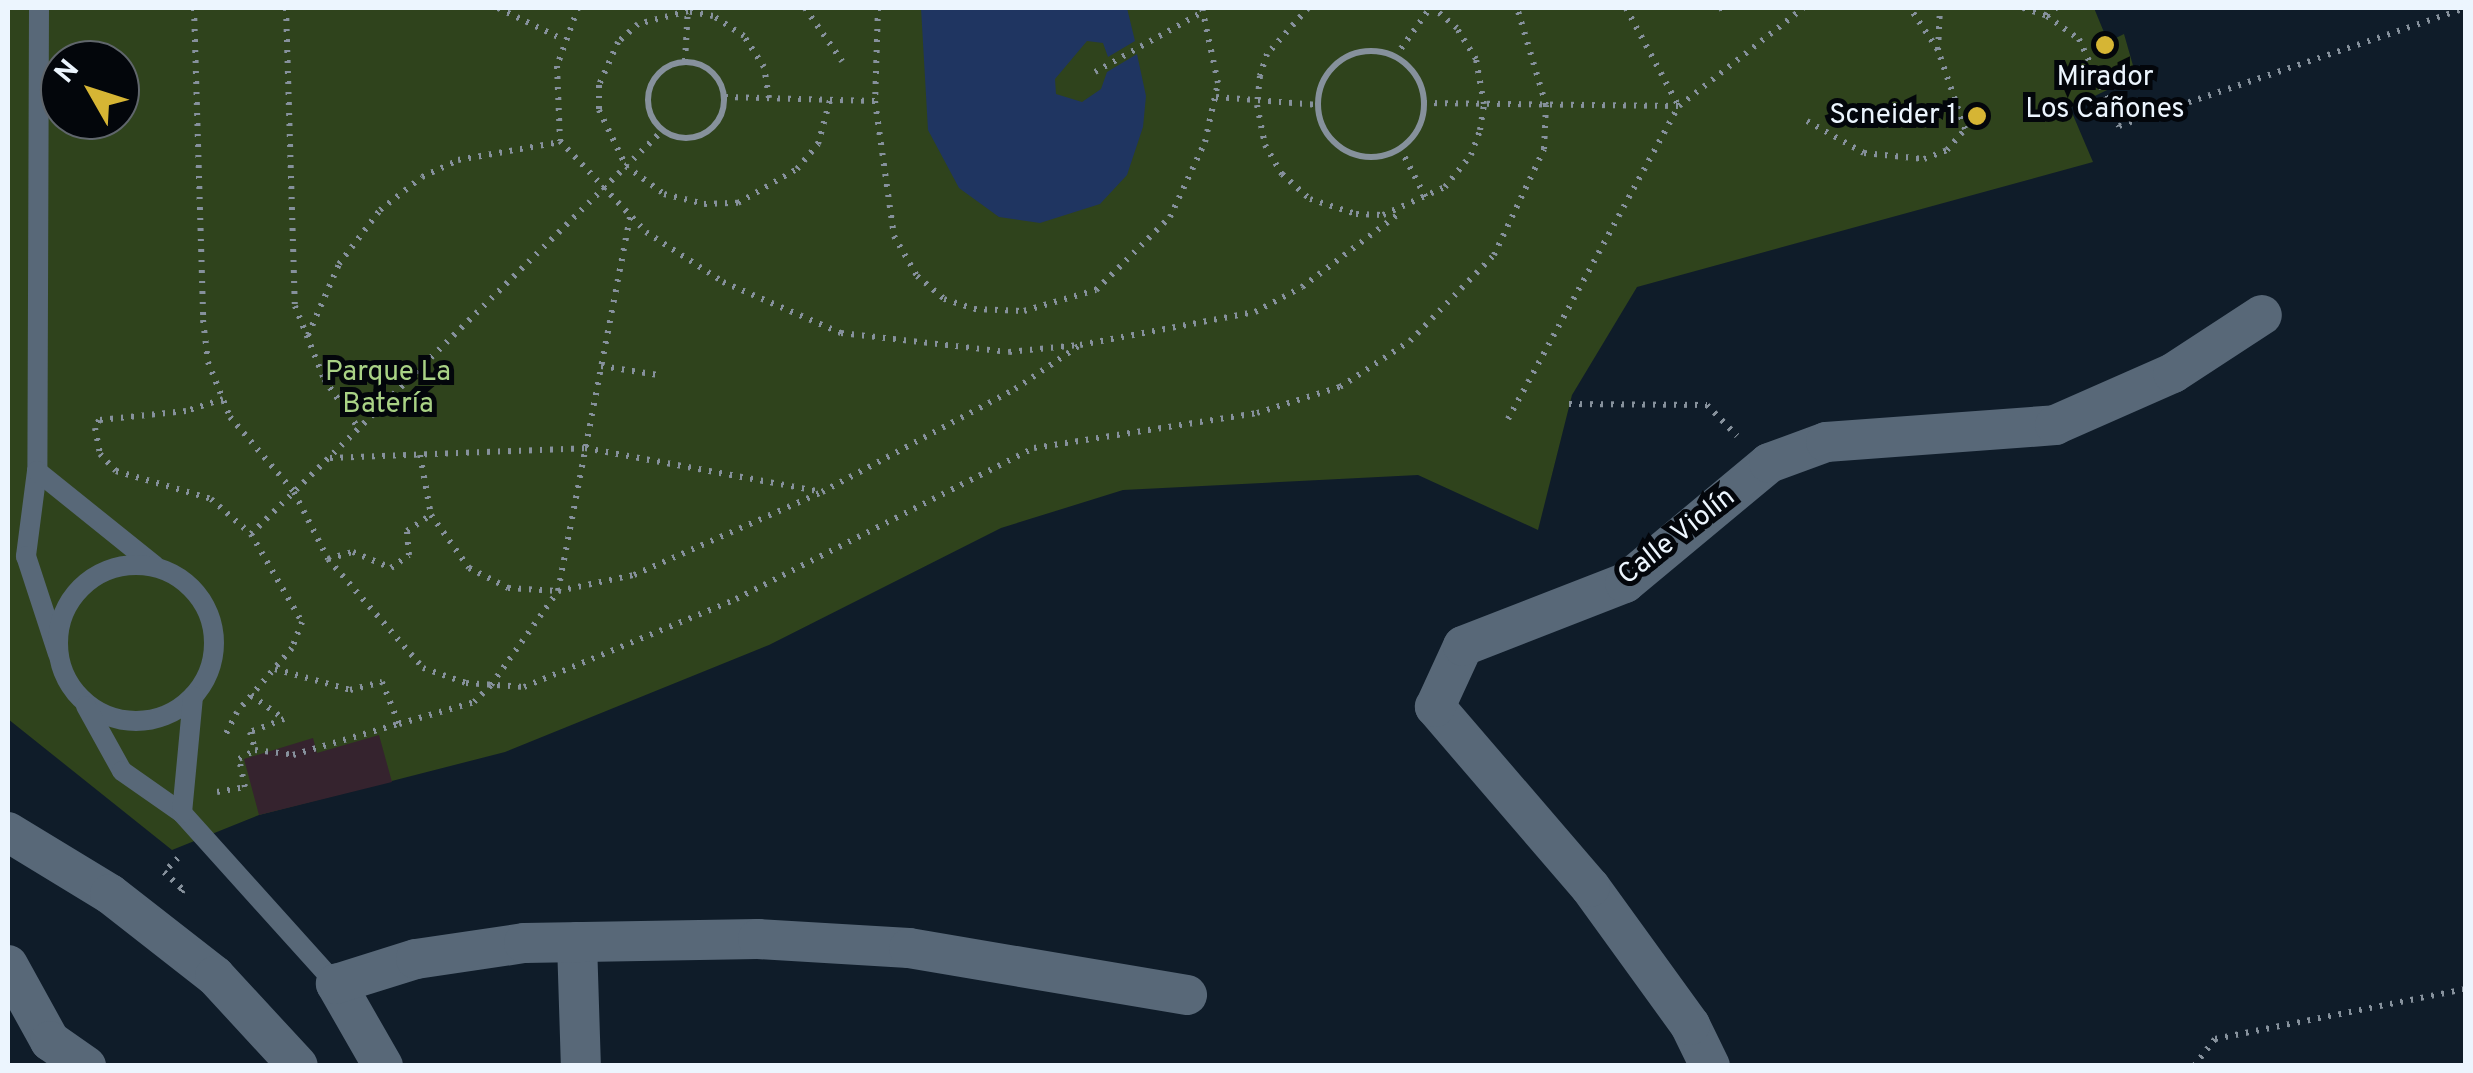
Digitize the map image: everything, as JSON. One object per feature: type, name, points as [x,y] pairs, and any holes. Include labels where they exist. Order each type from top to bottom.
[{"type":"street","name":"Calle Violín","points":[[1710,1066],[1690,1024],[1590,887],[1435,707],[1463,646],[1625,583],[1769,463],[1826,442],[2055,425],[2173,373],[2262,315]]},
{"type":"street","points":[[8,832],[110,894],[215,976],[298,1066]]},
{"type":"street","points":[[384,1066],[336,984],[416,959],[577,942],[758,939],[908,948],[1187,995]]},
{"type":"street","points":[[577,942],[581,1066]]},
{"type":"street","points":[[8,964],[50,1041],[86,1066]]},
{"type":"lane","points":[[40,8],[36,470],[26,556],[69,684],[84,702],[122,771],[182,813],[336,984]]},
{"type":"lane","points":[[36,470],[155,566],[182,579],[208,611],[214,634],[210,669],[194,697],[182,813]]},
{"type":"lane","points":[[58,654],[70,600],[96,576],[117,566],[155,566]]},
{"type":"lane","points":[[84,702],[111,718],[146,721],[194,697]]},
{"type":"path","points":[[194,8],[203,320],[208,362],[223,399],[253,450],[294,492],[328,559],[424,668],[491,685],[524,688],[736,600],[1034,448],[1257,413],[1340,387],[1410,342],[1494,255],[1544,149],[1546,104],[1517,8]]},
{"type":"path","points":[[286,8],[295,306],[324,378],[359,428]]},
{"type":"path","points":[[498,8],[562,39]]},
{"type":"path","points":[[578,8],[562,39],[560,142],[601,191],[630,217],[723,282],[840,333],[1009,352],[1080,345],[1254,312],[1302,287],[1401,212],[1427,200],[1471,155],[1484,104],[1476,59],[1457,28],[1431,8],[1395,57]]},
{"type":"path","points":[[805,8],[842,61]]},
{"type":"path","points":[[878,8],[875,101],[894,236],[917,276],[944,299],[974,309],[1024,311],[1096,290],[1170,217],[1192,172],[1216,97],[1214,48],[1203,9],[1095,72]]},
{"type":"path","points":[[1308,8],[1267,54],[1258,100],[1265,145],[1301,192],[1356,214],[1401,212]]},
{"type":"path","points":[[1626,8],[1679,106]]},
{"type":"path","points":[[1720,8],[1726,16]]},
{"type":"path","points":[[1508,419],[1679,106],[1803,8]]},
{"type":"path","points":[[1806,121],[1842,146],[1879,156],[1924,159],[1947,150],[1965,129],[1938,50],[1910,8]]},
{"type":"path","points":[[1938,50],[1940,8]]},
{"type":"path","points":[[2023,8],[2047,16],[2078,39],[2119,126],[2466,8]]},
{"type":"path","points":[[2047,16],[2056,8]]},
{"type":"path","points":[[769,98],[764,67],[744,36],[713,16],[688,9],[638,24],[604,64],[599,110],[626,166],[664,194],[738,203],[798,168],[818,144],[830,100]]},
{"type":"path","points":[[686,62],[688,9]]},
{"type":"path","points":[[1366,51],[1395,57],[1413,70],[1424,104],[1414,136],[1400,148],[1379,156],[1353,154],[1330,137],[1319,104],[1324,81],[1340,61],[1366,51]]},
{"type":"path","points":[[686,62],[706,66],[725,97],[718,120],[701,134],[677,137],[663,130],[651,114],[650,86],[667,66],[686,62]]},
{"type":"path","points":[[725,97],[875,101]]},
{"type":"path","points":[[1216,97],[1319,104]]},
{"type":"path","points":[[1424,104],[1679,106]]},
{"type":"path","points":[[251,534],[663,130]]},
{"type":"path","points":[[307,336],[338,264],[380,210],[422,177],[458,160],[560,142]]},
{"type":"path","points":[[1400,148],[1427,200]]},
{"type":"path","points":[[217,792],[245,786],[240,759],[255,750],[294,755],[474,702],[491,685],[558,591],[630,217]]},
{"type":"path","points":[[420,455],[431,515],[469,568],[508,588],[558,591],[634,576],[822,492],[1015,388],[1080,345]]},
{"type":"path","points":[[601,366],[658,376]]},
{"type":"path","points":[[220,745],[252,695],[276,669],[302,622],[251,534],[211,500],[116,471],[100,454],[99,420],[186,412],[223,399]]},
{"type":"path","points":[[1570,404],[1707,405],[1749,449]]},
{"type":"path","points":[[328,458],[586,448],[822,492]]},
{"type":"path","points":[[328,559],[353,552],[391,568],[409,556],[407,531],[431,515]]},
{"type":"path","points":[[276,669],[350,690],[382,682],[398,724]]},
{"type":"path","points":[[252,695],[284,719],[250,732],[255,750]]},
{"type":"path","points":[[216,772],[219,805]]},
{"type":"path","points":[[183,890],[164,872],[183,852],[216,850]]},
{"type":"path","points":[[2194,1066],[2215,1039],[2466,989]]},
{"type":"green space","name":"Parque La Batería","points":[[8,8],[2094,8],[2108,42],[2124,34],[2136,76],[2070,108],[2093,162],[1637,287],[1572,395],[1538,530],[1418,475],[1123,490],[1001,528],[769,645],[505,752],[259,815],[172,850],[8,719]]},
{"type":"water","points":[[921,8],[1127,8],[1135,41],[1108,57],[1103,43],[1087,41],[1055,79],[1056,94],[1082,102],[1101,89],[1107,72],[1137,54],[1146,96],[1143,127],[1127,175],[1100,204],[1040,223],[999,217],[959,188],[928,130]]},
{"type":"building","points":[[379,735],[392,782],[259,815],[244,759],[313,738],[317,753]]},
{"type":"place","name":"Mirador Los Cañones","points":[[2105,45]]},
{"type":"place","name":"Scneider 1","points":[[1977,116]]}]
